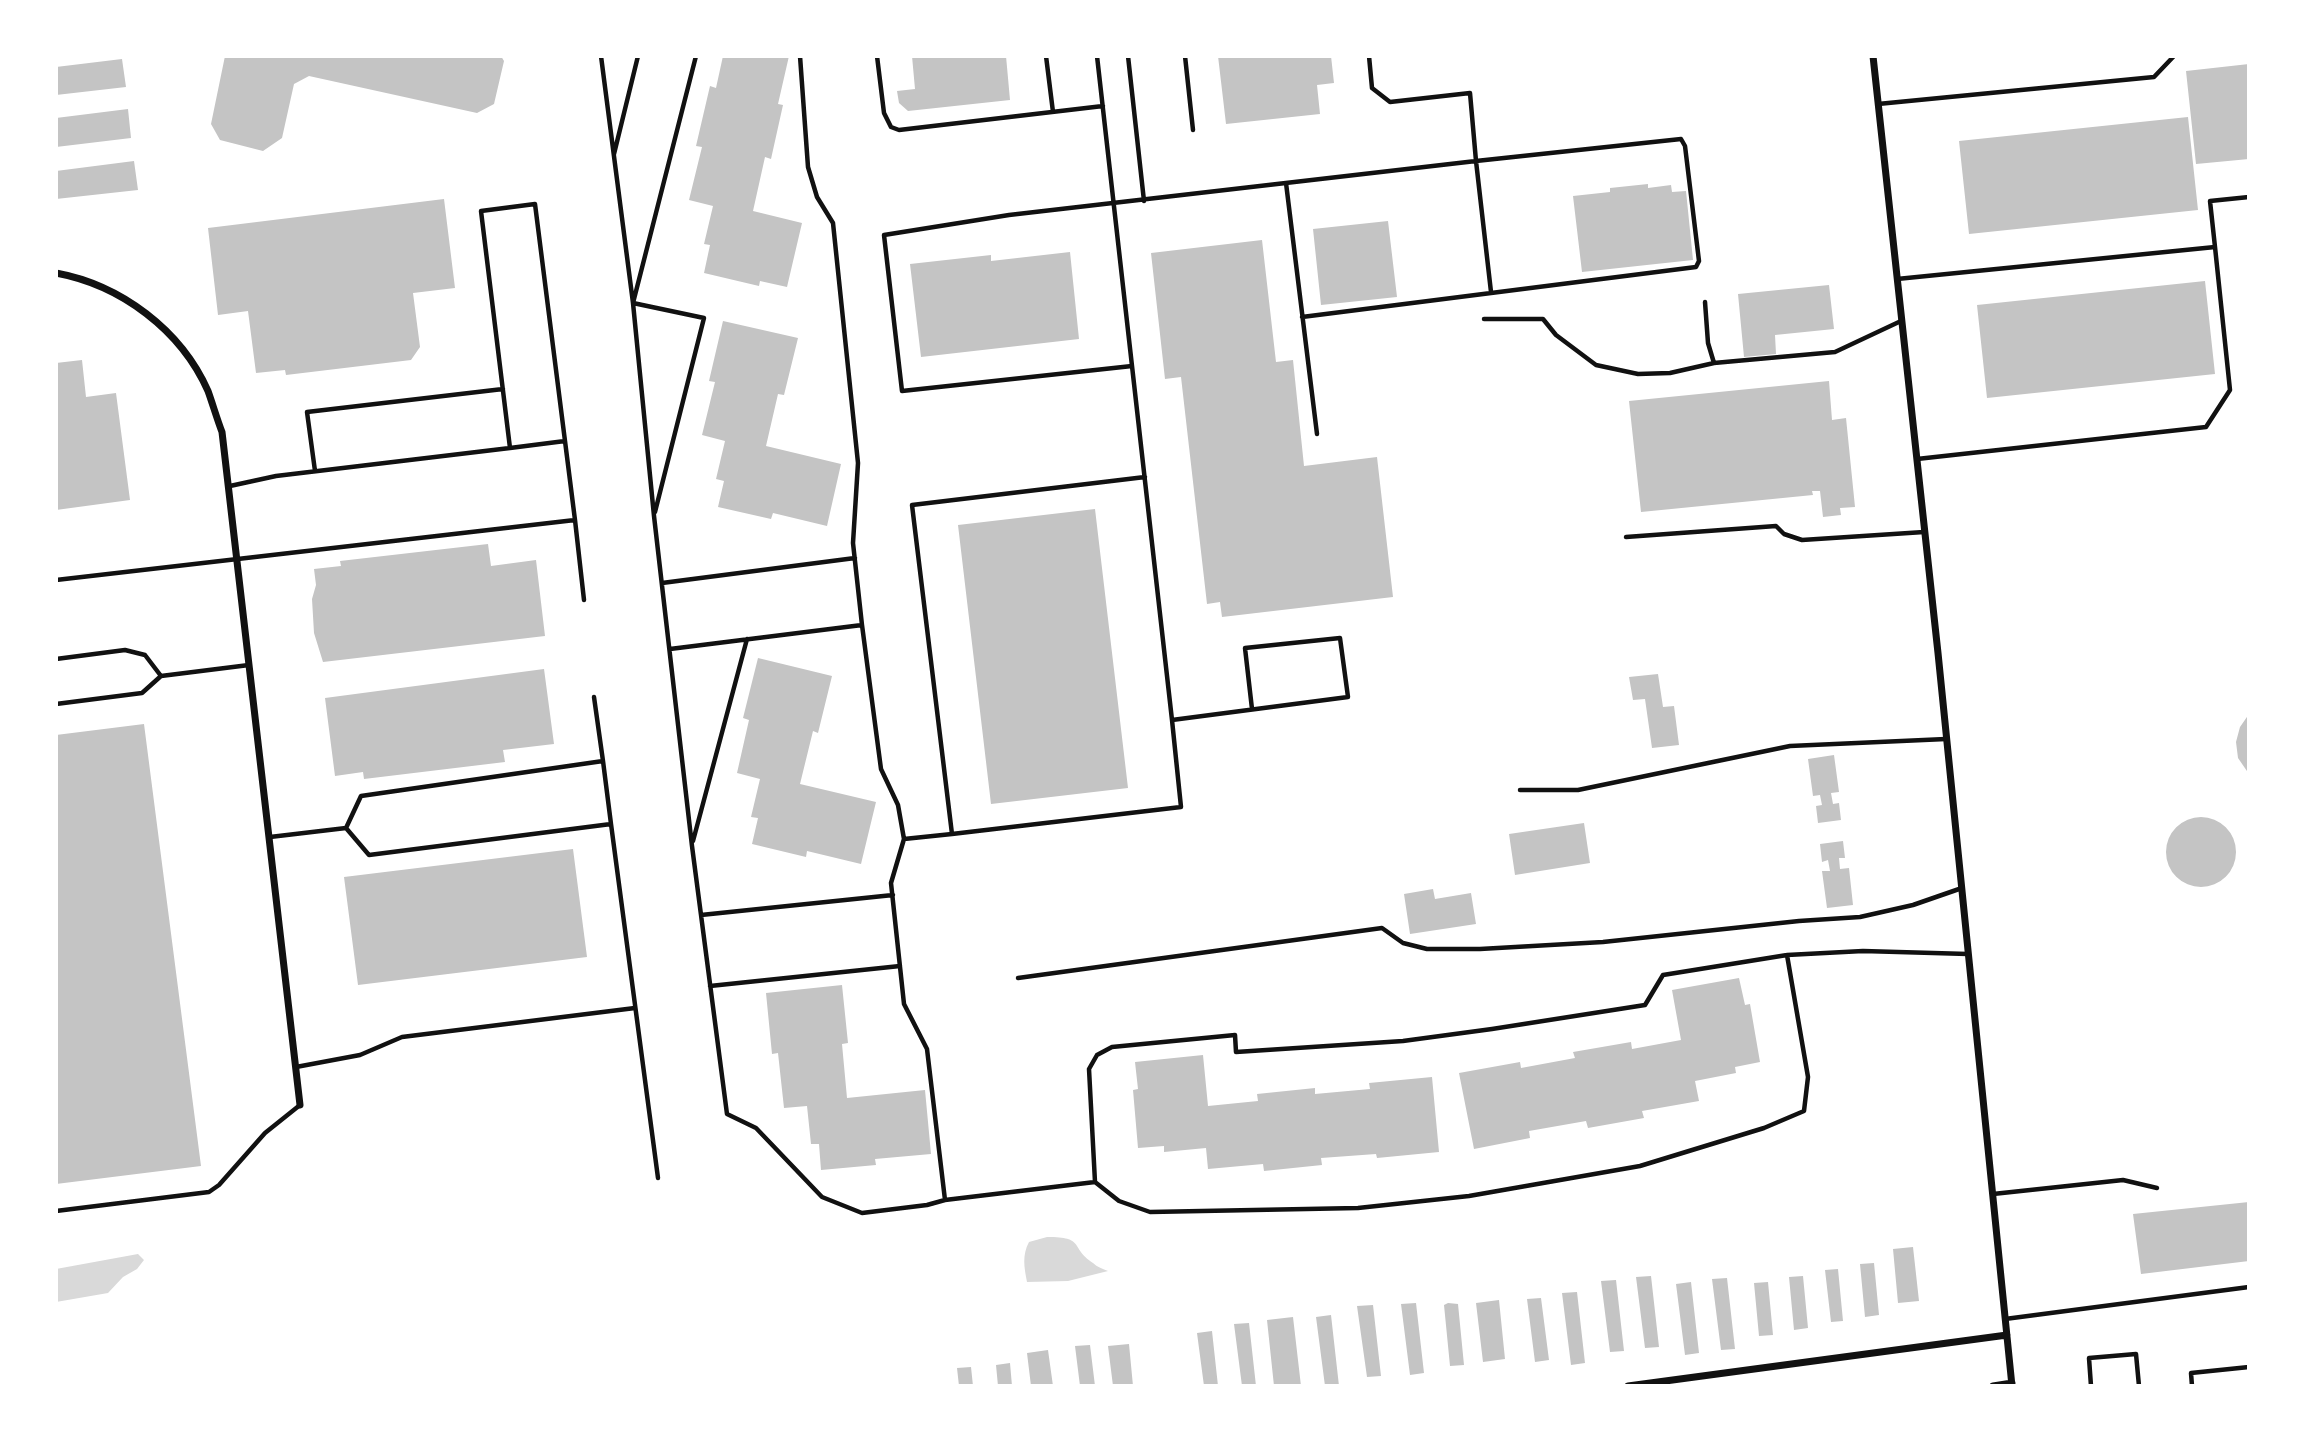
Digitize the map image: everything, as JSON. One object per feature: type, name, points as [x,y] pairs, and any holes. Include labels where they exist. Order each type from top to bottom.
[{"type":"street","points":[[1873,56],[2012,1385],[1993,1386]]},
{"type":"street","points":[[56,273],[73,276],[117,294],[154,319],[186,353],[207,390],[222,432],[300,1105]]},
{"type":"street","points":[[1628,1386],[2007,1335]]},
{"type":"lane","points":[[601,56],[633,303],[654,516],[692,845],[727,1114],[756,1128],[822,1197],[862,1213],[1095,1182],[1119,1201],[1150,1212],[1358,1208],[1469,1196],[1640,1166],[1764,1128],[1804,1111],[1808,1077],[1787,955]]},
{"type":"lane","points":[[613,159],[638,56]]},
{"type":"lane","points":[[633,303],[696,56]]},
{"type":"lane","points":[[800,56],[808,167],[817,197],[833,223],[858,463],[853,543],[881,769],[898,805],[904,839],[891,883],[904,1004],[927,1049],[945,1200]]},
{"type":"lane","points":[[877,56],[884,113],[891,127],[908,130],[1103,106]]},
{"type":"lane","points":[[1046,56],[1052,112]]},
{"type":"lane","points":[[904,839],[1181,807],[1097,56]]},
{"type":"lane","points":[[1128,56],[1144,201]]},
{"type":"lane","points":[[1185,56],[1193,130]]},
{"type":"lane","points":[[1369,56],[1372,88],[1390,102],[1470,93],[1491,292]]},
{"type":"lane","points":[[1878,104],[2154,77],[2174,56]]},
{"type":"lane","points":[[1132,366],[902,391],[884,235],[1009,215],[1681,139],[1685,146],[1699,261],[1696,267],[1302,317]]},
{"type":"lane","points":[[1286,183],[1317,434]]},
{"type":"lane","points":[[1917,459],[2206,427],[2230,390],[2210,201],[2249,197]]},
{"type":"lane","points":[[510,448],[481,211],[535,204],[584,600]]},
{"type":"lane","points":[[1897,279],[2215,247]]},
{"type":"lane","points":[[1704,302],[1708,343],[1714,363]]},
{"type":"lane","points":[[633,303],[704,318],[654,516]]},
{"type":"lane","points":[[1485,319],[1543,319],[1556,335],[1596,365],[1638,374],[1670,373],[1714,363],[1835,352],[1902,320]]},
{"type":"lane","points":[[315,471],[307,412],[503,389]]},
{"type":"lane","points":[[230,486],[276,476],[565,440]]},
{"type":"lane","points":[[952,834],[912,505],[1145,477]]},
{"type":"lane","points":[[56,580],[575,520]]},
{"type":"lane","points":[[1626,537],[1776,526],[1784,534],[1802,540],[1924,531]]},
{"type":"lane","points":[[662,583],[855,558]]},
{"type":"lane","points":[[670,649],[862,625]]},
{"type":"lane","points":[[1172,720],[1348,698],[1340,638],[1245,648],[1252,709]]},
{"type":"lane","points":[[692,845],[747,639]]},
{"type":"lane","points":[[56,659],[125,650],[145,655],[161,676]]},
{"type":"lane","points":[[56,704],[142,693],[161,676],[250,665]]},
{"type":"lane","points":[[594,697],[658,1178]]},
{"type":"lane","points":[[1520,790],[1578,790],[1790,746],[1946,739]]},
{"type":"lane","points":[[346,828],[361,796],[603,761]]},
{"type":"lane","points":[[346,828],[369,855],[611,824]]},
{"type":"lane","points":[[270,837],[346,828]]},
{"type":"lane","points":[[1018,978],[1382,928],[1403,943],[1427,949],[1604,942],[1860,917],[1913,905],[1962,888]]},
{"type":"lane","points":[[701,915],[893,895]]},
{"type":"lane","points":[[1095,1182],[1088,1069],[1097,1055],[1112,1047],[1235,1035],[1236,1052],[1403,1041],[1645,1005],[1662,975],[1787,955],[1863,951],[1968,954]]},
{"type":"lane","points":[[710,986],[900,966]]},
{"type":"lane","points":[[296,1067],[360,1055],[402,1037],[635,1008]]},
{"type":"lane","points":[[56,1211],[209,1192],[219,1185],[265,1133],[300,1105]]},
{"type":"lane","points":[[1993,1194],[2123,1180],[2157,1188]]},
{"type":"lane","points":[[2005,1319],[2249,1287]]},
{"type":"lane","points":[[2091,1386],[2089,1358],[2136,1354],[2138,1386]]},
{"type":"lane","points":[[2192,1386],[2191,1373],[2249,1367]]},
{"type":"shaded area","points":[[1047,1237],[1072,1241],[1096,1266],[1108,1271],[1068,1281],[1027,1282],[1024,1261],[1029,1242]]},
{"type":"shaded area","points":[[138,1254],[144,1260],[108,1293],[56,1302],[56,1269]]},
{"type":"building","points":[[225,56],[501,56],[504,61],[494,104],[477,113],[309,76],[294,84],[282,138],[263,151],[220,140],[211,124]]},
{"type":"building","points":[[723,56],[789,56],[778,104],[783,105],[771,159],[765,157],[753,211],[802,223],[787,287],[760,281],[759,286],[704,273],[710,245],[704,244],[713,206],[689,200],[702,147],[696,146],[710,86],[716,88]]},
{"type":"building","points":[[912,56],[1006,56],[1010,100],[908,111],[899,103],[897,91],[915,89]]},
{"type":"building","points":[[1218,56],[1331,56],[1334,83],[1317,85],[1320,114],[1226,124]]},
{"type":"building","points":[[122,59],[126,87],[56,95],[56,67]]},
{"type":"building","points":[[2249,64],[2249,159],[2196,164],[2186,71]]},
{"type":"building","points":[[128,109],[131,138],[56,147],[56,118]]},
{"type":"building","points":[[2188,117],[2198,210],[1969,234],[1959,141]]},
{"type":"building","points":[[134,161],[138,190],[56,199],[56,171]]},
{"type":"building","points":[[1648,184],[1648,188],[1671,185],[1672,192],[1686,191],[1693,260],[1582,272],[1573,196]]},
{"type":"building","points":[[444,199],[455,288],[413,293],[420,347],[411,360],[286,375],[285,370],[256,373],[248,311],[218,315],[208,228]]},
{"type":"building","points":[[1388,221],[1397,297],[1321,305],[1313,229]]},
{"type":"building","points":[[1262,240],[1276,362],[1293,360],[1304,466],[1377,457],[1393,597],[1222,617],[1220,602],[1207,604],[1181,377],[1165,379],[1151,253]]},
{"type":"building","points":[[1070,252],[1079,339],[921,357],[910,264],[991,255],[991,261]]},
{"type":"building","points":[[2205,281],[2215,374],[1987,398],[1977,305]]},
{"type":"building","points":[[1829,285],[1834,329],[1775,335],[1776,354],[1744,357],[1738,294]]},
{"type":"building","points":[[723,321],[798,338],[784,395],[778,394],[766,446],[841,464],[827,526],[773,513],[771,519],[718,507],[724,481],[716,479],[725,441],[702,435],[715,382],[709,381]]},
{"type":"building","points":[[82,360],[86,397],[116,393],[130,500],[56,510],[56,363]]},
{"type":"building","points":[[1829,381],[1832,420],[1846,418],[1855,507],[1840,508],[1841,515],[1823,517],[1820,491],[1812,491],[1813,495],[1641,512],[1629,401]]},
{"type":"building","points":[[1095,509],[1128,788],[991,804],[958,525]]},
{"type":"building","points":[[488,544],[491,566],[536,560],[545,636],[323,662],[314,633],[314,569],[341,566],[340,561]]},
{"type":"building","points":[[758,658],[832,676],[818,733],[813,731],[800,784],[876,802],[861,864],[807,851],[806,857],[752,844],[758,818],[751,817],[760,779],[737,773],[749,720],[743,718]]},
{"type":"building","points":[[544,669],[554,744],[503,750],[505,762],[364,779],[363,772],[335,776],[325,698]]},
{"type":"building","points":[[1658,674],[1663,707],[1674,706],[1679,745],[1652,748],[1645,699],[1633,700],[1629,677]]},
{"type":"building","points":[[2249,714],[2249,774],[2238,758],[2236,742],[2240,727]]},
{"type":"building","points":[[144,724],[201,1166],[56,1184],[56,735]]},
{"type":"building","points":[[1834,755],[1839,792],[1831,793],[1833,804],[1839,803],[1841,820],[1818,823],[1816,806],[1822,805],[1820,795],[1813,796],[1808,759]]},
{"type":"building","points":[[2201,817],[2220,823],[2230,833],[2236,852],[2230,871],[2220,881],[2201,887],[2182,881],[2172,871],[2166,852],[2172,833],[2182,823]]},
{"type":"building","points":[[1584,823],[1590,863],[1515,875],[1509,834]]},
{"type":"building","points":[[1843,841],[1845,858],[1839,858],[1840,869],[1849,868],[1853,905],[1827,908],[1822,871],[1830,871],[1828,860],[1822,862],[1820,844]]},
{"type":"building","points":[[573,849],[587,957],[358,985],[344,877]]},
{"type":"building","points":[[1433,889],[1435,899],[1471,893],[1476,924],[1410,934],[1404,894]]},
{"type":"building","points":[[1739,978],[1745,1005],[1750,1004],[1760,1062],[1735,1067],[1736,1073],[1695,1081],[1699,1101],[1642,1111],[1644,1118],[1588,1128],[1586,1121],[1529,1131],[1530,1138],[1474,1149],[1459,1073],[1520,1062],[1521,1068],[1575,1058],[1573,1052],[1631,1042],[1632,1049],[1681,1040],[1672,990]]},
{"type":"building","points":[[842,985],[848,1043],[842,1044],[847,1098],[925,1090],[931,1154],[875,1159],[876,1165],[821,1170],[819,1144],[811,1144],[807,1106],[784,1108],[778,1053],[772,1054],[766,993]]},
{"type":"building","points":[[1203,1055],[1208,1106],[1258,1101],[1257,1094],[1315,1088],[1315,1094],[1370,1089],[1369,1083],[1432,1077],[1439,1152],[1377,1158],[1376,1154],[1321,1158],[1322,1165],[1264,1171],[1263,1164],[1208,1169],[1206,1148],[1164,1152],[1164,1146],[1138,1148],[1133,1090],[1138,1089],[1135,1062]]},
{"type":"building","points":[[2249,1202],[2249,1261],[2141,1274],[2133,1214]]},
{"type":"building","points":[[1913,1247],[1919,1301],[1898,1303],[1893,1249]]},
{"type":"building","points":[[1874,1263],[1879,1315],[1865,1317],[1860,1264]]},
{"type":"building","points":[[1838,1269],[1843,1321],[1831,1322],[1825,1270]]},
{"type":"building","points":[[1651,1276],[1659,1347],[1645,1348],[1636,1277]]},
{"type":"building","points":[[1803,1276],[1808,1328],[1794,1330],[1789,1277]]},
{"type":"building","points":[[1727,1278],[1735,1349],[1721,1350],[1712,1279]]},
{"type":"building","points":[[1616,1280],[1624,1351],[1610,1352],[1601,1281]]},
{"type":"building","points":[[1691,1282],[1699,1353],[1685,1355],[1676,1284]]},
{"type":"building","points":[[1768,1282],[1773,1335],[1759,1336],[1754,1283]]},
{"type":"building","points":[[1577,1292],[1585,1363],[1571,1365],[1562,1293]]},
{"type":"building","points":[[1541,1298],[1549,1360],[1535,1362],[1527,1299]]},
{"type":"building","points":[[1499,1300],[1505,1359],[1483,1362],[1476,1303]]},
{"type":"building","points":[[1416,1303],[1424,1373],[1410,1375],[1401,1304]]},
{"type":"building","points":[[1458,1304],[1464,1365],[1450,1366],[1444,1305]]},
{"type":"building","points":[[1373,1305],[1381,1376],[1367,1377],[1357,1306]]},
{"type":"building","points":[[1331,1315],[1339,1386],[1325,1386],[1316,1317]]},
{"type":"building","points":[[1293,1317],[1301,1386],[1274,1386],[1267,1320]]},
{"type":"building","points":[[1249,1323],[1256,1386],[1242,1386],[1234,1324]]},
{"type":"building","points":[[1212,1331],[1218,1386],[1204,1386],[1197,1333]]},
{"type":"building","points":[[1129,1344],[1133,1386],[1113,1386],[1108,1346]]},
{"type":"building","points":[[1090,1345],[1095,1386],[1080,1386],[1075,1346]]},
{"type":"building","points":[[1048,1350],[1053,1386],[1031,1386],[1027,1353]]},
{"type":"building","points":[[1010,1363],[1012,1386],[998,1386],[996,1365]]},
{"type":"building","points":[[971,1367],[973,1386],[959,1386],[957,1368]]}]
